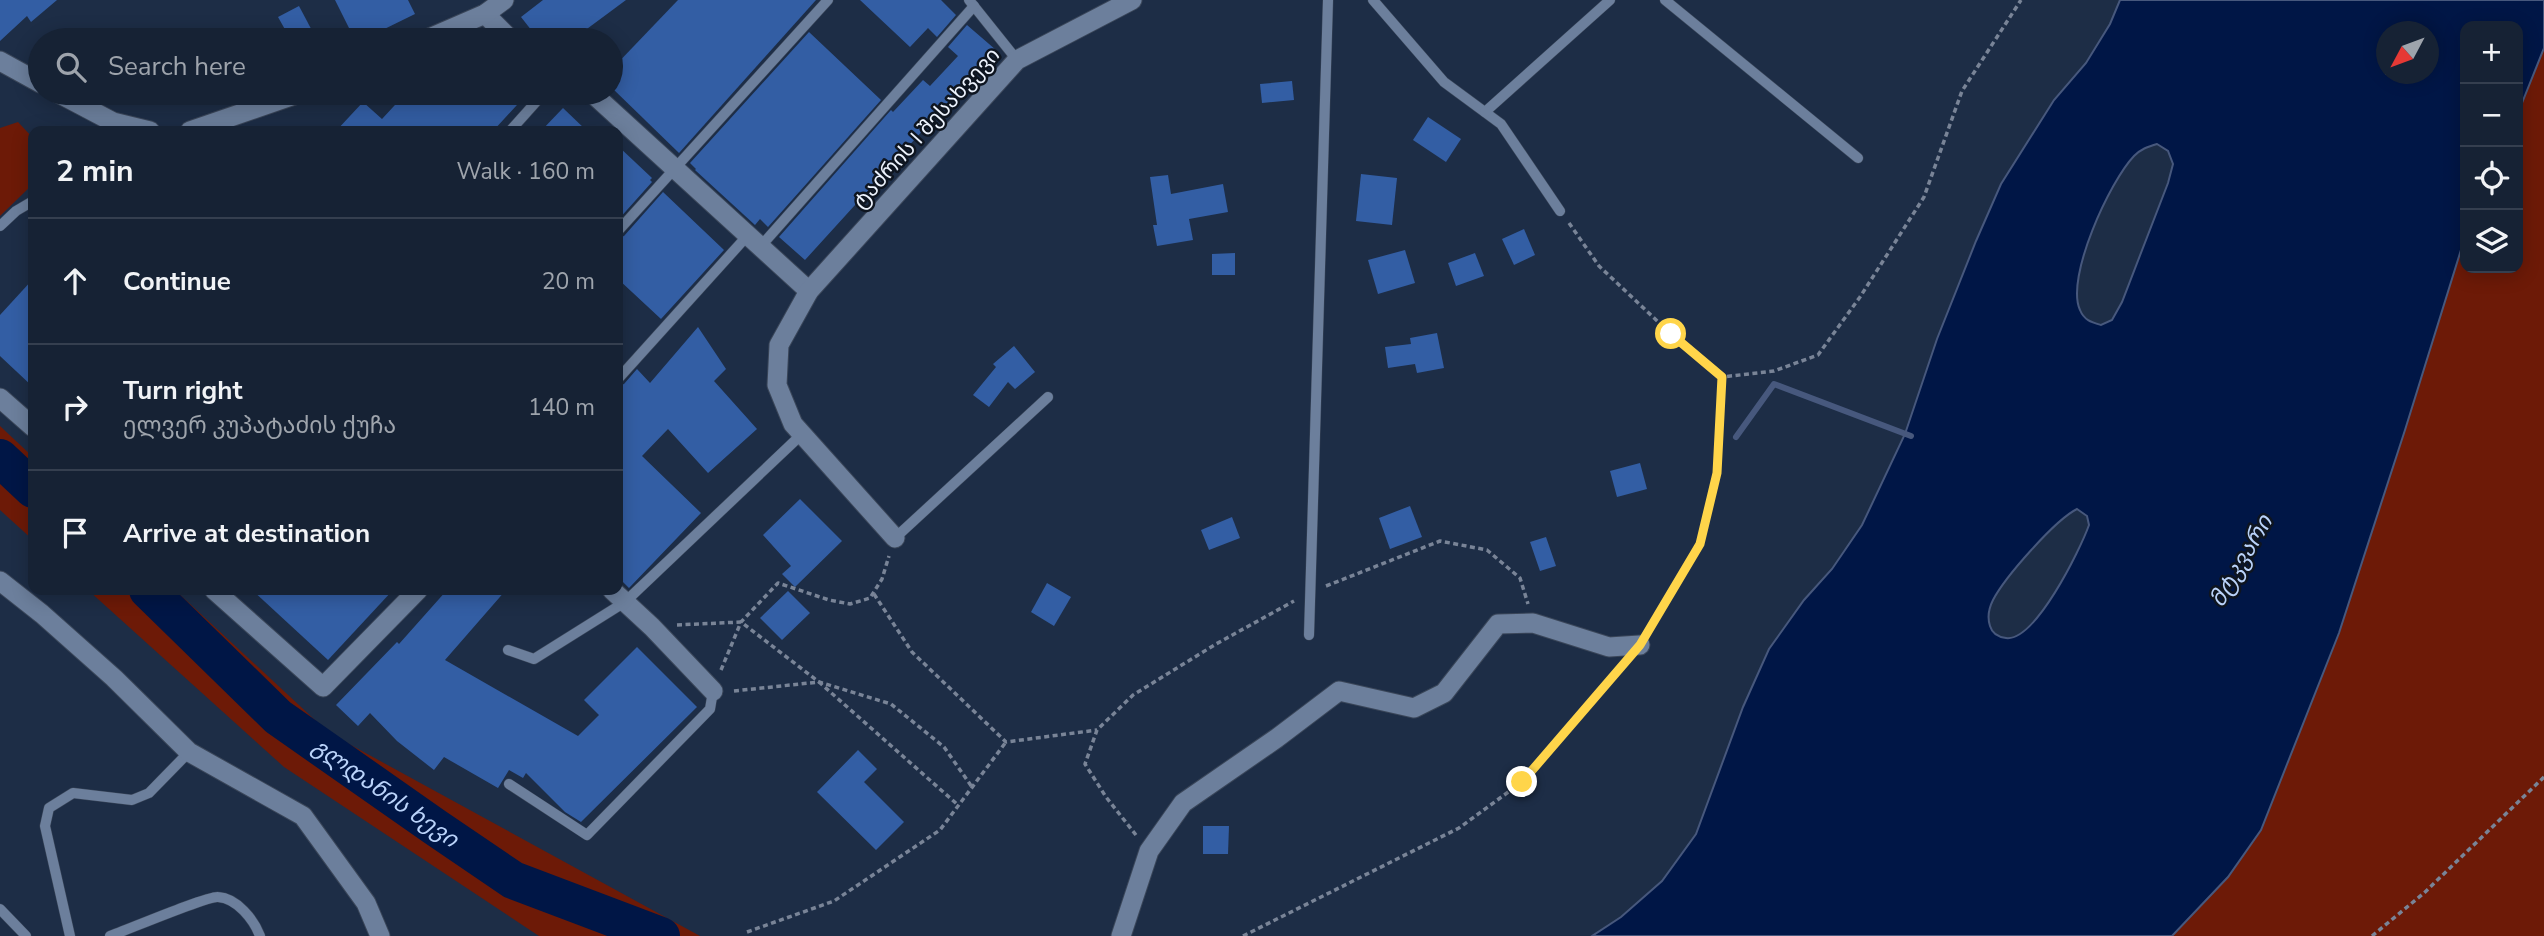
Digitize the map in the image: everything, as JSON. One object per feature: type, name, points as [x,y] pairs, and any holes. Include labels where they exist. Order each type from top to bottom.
[{"type":"street","points":[[454,28],[485,15],[504,0]]},
{"type":"street","name":"ტაძრის I შესახვევი","points":[[895,538],[793,424],[777,385],[779,345],[809,291],[1017,60],[1132,0]]},
{"type":"street","points":[[485,15],[499,28]]},
{"type":"street","points":[[0,61],[28,76]]},
{"type":"street","points":[[81,105],[113,122],[129,126]]},
{"type":"street","points":[[204,126],[265,105]]},
{"type":"street","points":[[605,105],[809,291]]},
{"type":"street","points":[[0,398],[28,423]]},
{"type":"street","points":[[0,581],[114,678],[189,752],[303,816],[366,903],[380,936]]},
{"type":"street","points":[[220,595],[323,687],[413,595]]},
{"type":"street","points":[[619,596],[652,626],[713,691]]},
{"type":"street","points":[[1121,936],[1149,851],[1183,803],[1339,691],[1414,708],[1444,693],[1498,625],[1533,623],[1609,647],[1640,645]]},
{"type":"lane","points":[[623,226],[828,0]]},
{"type":"lane","points":[[1309,635],[1328,0]]},
{"type":"lane","points":[[1373,0],[1444,82],[1501,124],[1560,212]]},
{"type":"lane","points":[[1485,112],[1610,0]]},
{"type":"lane","points":[[1665,0],[1858,158]]},
{"type":"lane","points":[[623,374],[754,241],[972,3],[1017,60]]},
{"type":"lane","points":[[514,126],[533,105]]},
{"type":"lane","points":[[0,226],[28,204]]},
{"type":"lane","points":[[895,538],[1048,397]]},
{"type":"lane","points":[[623,592],[802,433]]},
{"type":"lane","points":[[508,650],[534,659],[619,596]]},
{"type":"lane","points":[[509,784],[587,835],[710,709],[713,691]]},
{"type":"lane","points":[[69,936],[45,826],[49,808],[73,793],[132,800],[149,793],[189,752]]},
{"type":"lane","points":[[110,936],[216,896],[234,902],[257,927],[260,936]]},
{"type":"lane","points":[[0,909],[26,936]]},
{"type":"path","points":[[1560,212],[1599,266],[1671,334],[1722,377],[1774,371],[1818,355],[1860,297],[1924,197],[1962,91],[2021,0]]},
{"type":"path","points":[[1243,936],[1459,828],[1522,782],[1640,645],[1700,544],[1717,473],[1722,377]]},
{"type":"path","points":[[895,538],[882,579],[870,598],[849,604],[778,583],[741,622],[713,691],[749,691],[819,682],[891,704],[944,747],[972,787]]},
{"type":"path","points":[[1149,851],[1106,797],[1085,764],[1097,730],[1133,695],[1216,644],[1310,592],[1440,541],[1487,550],[1520,578],[1533,623]]},
{"type":"path","points":[[873,593],[912,652],[1006,742]]},
{"type":"path","points":[[652,626],[741,622],[819,682],[958,805]]},
{"type":"path","points":[[747,932],[834,901],[940,830],[1006,742],[1097,730]]},
{"type":"path","points":[[2372,936],[2424,893],[2544,777]]},
{"type":"shaded area","points":[[2544,48],[2544,936],[2172,936],[2228,877],[2261,830],[2365,548],[2460,253],[2460,273],[2523,273],[2523,100]]},
{"type":"shaded area","points":[[18,122],[28,133],[28,189],[0,216],[0,128]]},
{"type":"shaded area","points":[[0,426],[28,452],[28,535],[0,510]]},
{"type":"shaded area","points":[[94,595],[180,595],[329,733],[700,936],[539,936],[284,767]]},
{"type":"water","name":"მტკვარი","points":[[2120,0],[2544,0],[2544,48],[2523,100],[2523,21],[2460,21],[2460,253],[2339,633],[2261,830],[2228,877],[2172,936],[1592,936],[1621,917],[1662,881],[1696,834],[1743,707],[1769,649],[1804,600],[1832,569],[1862,525],[1905,434],[1937,339],[2001,184],[2054,100],[2086,63],[2110,24]],"holes":[[[2157,144],[2168,151],[2173,164],[2168,183],[2122,302],[2112,320],[2101,325],[2088,320],[2080,310],[2077,295],[2084,254],[2102,207],[2124,168],[2144,148]],[[2077,509],[2087,516],[2089,525],[2055,592],[2030,626],[2018,635],[2006,638],[1998,636],[1992,631],[1989,613],[1999,590],[2031,550]]]},
{"type":"building","points":[[0,0],[57,0],[31,22],[27,16],[0,41]]},
{"type":"building","points":[[335,0],[408,0],[415,14],[386,28],[349,28]]},
{"type":"building","points":[[543,0],[626,0],[588,28],[530,28],[521,17]]},
{"type":"building","points":[[678,0],[816,0],[679,153],[623,99],[623,57]]},
{"type":"building","points":[[860,0],[941,0],[956,15],[937,37],[928,28],[910,47]]},
{"type":"building","points":[[299,6],[311,28],[284,28],[278,17]]},
{"type":"building","points":[[967,25],[996,50],[805,260],[779,237],[891,110],[893,112],[923,80],[930,86],[958,56],[948,47]]},
{"type":"building","points":[[809,32],[881,100],[768,227],[760,219],[755,225],[690,163]]},
{"type":"building","points":[[1292,81],[1294,100],[1262,103],[1260,84]]},
{"type":"building","points":[[360,105],[366,105],[382,119],[395,105],[517,105],[498,126],[341,126]]},
{"type":"building","points":[[563,108],[582,126],[546,126]]},
{"type":"building","points":[[1428,117],[1461,139],[1446,162],[1413,140]]},
{"type":"building","points":[[623,151],[652,178],[652,182],[623,214]]},
{"type":"building","points":[[1361,174],[1397,178],[1392,225],[1356,221]]},
{"type":"building","points":[[1168,175],[1171,194],[1223,184],[1228,212],[1189,219],[1193,240],[1157,246],[1153,225],[1157,225],[1150,177]]},
{"type":"building","points":[[663,192],[724,250],[661,319],[623,284],[624,236]]},
{"type":"building","points":[[1524,229],[1535,255],[1514,265],[1502,239]]},
{"type":"building","points":[[1405,250],[1415,283],[1378,294],[1368,260]]},
{"type":"building","points":[[1235,253],[1235,275],[1212,275],[1212,254]]},
{"type":"building","points":[[1475,253],[1484,276],[1456,286],[1448,263]]},
{"type":"building","points":[[28,284],[28,382],[0,356],[0,315]]},
{"type":"building","points":[[698,327],[726,369],[714,381],[757,429],[708,473],[668,429],[642,456],[701,513],[629,588],[623,582],[623,384],[637,369],[650,383]]},
{"type":"building","points":[[1437,333],[1444,368],[1417,373],[1415,364],[1388,368],[1385,347],[1411,344],[1410,338]]},
{"type":"building","points":[[1014,346],[1035,372],[1015,389],[1008,382],[989,407],[973,395],[996,367],[993,364]]},
{"type":"building","points":[[1640,463],[1647,489],[1617,497],[1610,471]]},
{"type":"building","points":[[800,499],[842,541],[795,587],[782,574],[791,566],[763,535]]},
{"type":"building","points":[[1410,506],[1422,537],[1390,549],[1379,518]]},
{"type":"building","points":[[1232,517],[1240,538],[1209,550],[1201,530]]},
{"type":"building","points":[[1546,537],[1556,566],[1540,571],[1530,542]]},
{"type":"building","points":[[1047,583],[1071,597],[1054,626],[1031,612]]},
{"type":"building","points":[[788,591],[810,613],[782,640],[760,618]]},
{"type":"building","points":[[257,595],[388,595],[328,660]]},
{"type":"building","points":[[443,595],[502,595],[445,660],[578,736],[599,715],[584,700],[637,647],[697,707],[581,822],[565,812],[526,773],[523,778],[509,770],[498,788],[444,757],[434,770],[397,741],[370,713],[358,726],[336,705],[397,642],[399,644]]},
{"type":"building","points":[[858,750],[877,769],[864,782],[904,822],[876,850],[817,792]]},
{"type":"building","points":[[1203,826],[1229,826],[1228,854],[1203,854]]},
{"type":"waterway","points":[[1736,437],[1774,384],[1911,436]]},
{"type":"waterway","name":"გლდანის ხევი","points":[[0,458],[28,484]]},
{"type":"waterway","name":"გლდანის ხევი","points":[[153,595],[278,717],[513,880],[661,936]]},
{"type":"route","points":[[1522,782],[1640,645],[1700,544],[1717,473],[1722,377],[1671,334]]}]
